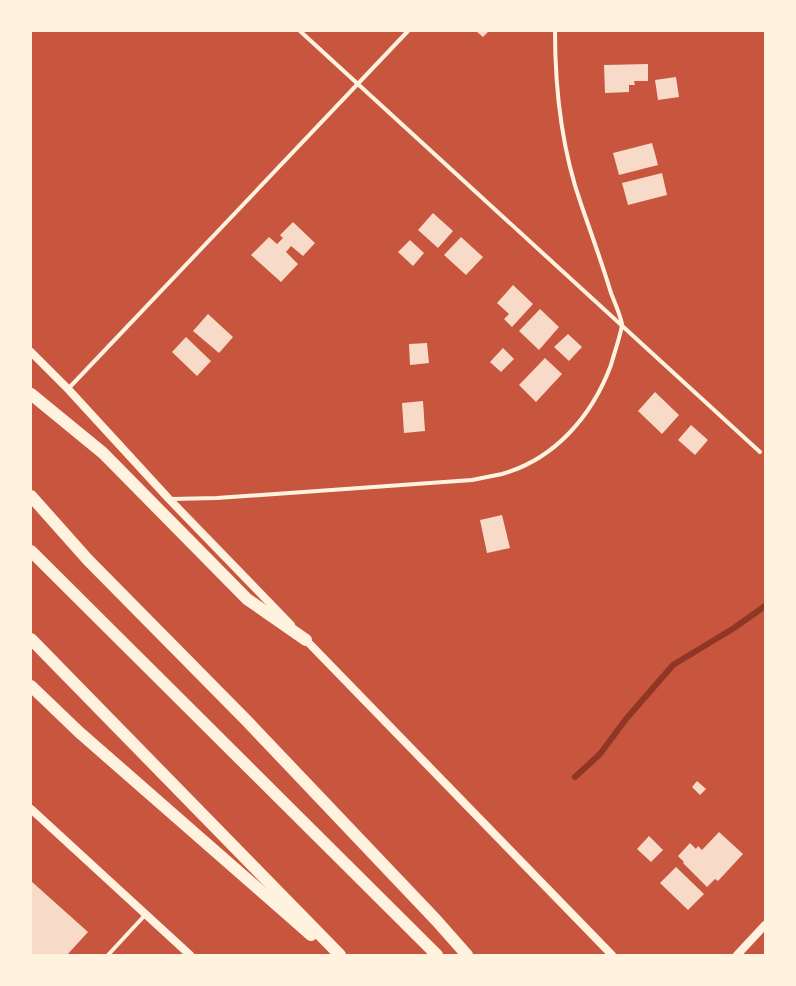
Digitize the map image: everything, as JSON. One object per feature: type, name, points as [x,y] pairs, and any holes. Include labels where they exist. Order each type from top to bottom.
[{"type":"highway","points":[[31,394],[103,453],[247,599],[306,640]]},
{"type":"highway","points":[[31,496],[88,560],[246,720],[467,955]]},
{"type":"highway","points":[[31,551],[437,955]]},
{"type":"highway","points":[[31,639],[340,955]]},
{"type":"highway","points":[[31,686],[79,732],[333,955]]},
{"type":"main road","points":[[31,352],[68,389],[169,499],[612,955]]},
{"type":"main road","points":[[31,809],[190,955]]},
{"type":"main road","points":[[737,955],[765,925]]},
{"type":"street","points":[[300,31],[760,452]]},
{"type":"street","points":[[68,389],[408,31]]},
{"type":"street","points":[[169,499],[217,498],[472,480],[502,474],[519,467],[546,453],[561,442],[574,429],[597,397],[606,379],[622,325],[580,202],[571,170],[560,115],[557,82],[556,31]]},
{"type":"street","points":[[108,955],[146,914]]},
{"type":"building","points":[[476,31],[489,31],[483,37]]},
{"type":"building","points":[[648,64],[648,81],[634,81],[635,85],[629,85],[629,92],[605,93],[604,65]]},
{"type":"building","points":[[676,77],[679,97],[658,100],[655,80]]},
{"type":"building","points":[[652,143],[658,165],[619,175],[613,153]]},
{"type":"building","points":[[662,173],[667,195],[628,205],[622,183]]},
{"type":"building","points":[[433,213],[453,231],[438,248],[418,230]]},
{"type":"building","points":[[293,222],[315,243],[303,256],[291,246],[286,252],[298,264],[281,282],[251,255],[269,237],[277,244],[283,238],[280,235]]},
{"type":"building","points":[[461,237],[483,257],[466,275],[444,255]]},
{"type":"building","points":[[410,240],[424,253],[413,266],[398,252]]},
{"type":"building","points":[[513,285],[533,304],[512,327],[504,319],[509,314],[497,303]]},
{"type":"building","points":[[540,309],[559,327],[539,350],[519,331]]},
{"type":"building","points":[[208,314],[233,337],[219,353],[193,331]]},
{"type":"building","points":[[568,334],[582,347],[569,361],[554,347]]},
{"type":"building","points":[[186,337],[211,361],[197,376],[172,352]]},
{"type":"building","points":[[427,343],[429,363],[410,365],[409,344]]},
{"type":"building","points":[[503,348],[514,359],[501,372],[490,362]]},
{"type":"building","points":[[545,358],[562,374],[536,402],[519,385]]},
{"type":"building","points":[[655,392],[679,415],[662,434],[638,411]]},
{"type":"building","points":[[423,401],[425,431],[404,433],[402,403]]},
{"type":"building","points":[[691,425],[708,440],[695,455],[678,440]]},
{"type":"building","points":[[502,515],[510,548],[487,553],[480,520]]},
{"type":"building","points":[[697,781],[706,789],[700,795],[692,787]]},
{"type":"building","points":[[719,832],[743,854],[718,881],[715,879],[707,887],[678,856],[690,843],[696,849],[698,846],[702,850]]},
{"type":"building","points":[[649,836],[663,850],[651,862],[637,849]]},
{"type":"building","points":[[676,867],[704,894],[688,910],[660,883]]},
{"type":"building","points":[[31,881],[88,932],[67,955],[31,955]]},
{"type":"waterway","points":[[575,777],[600,754],[626,719],[673,665],[734,628],[765,606]]}]
